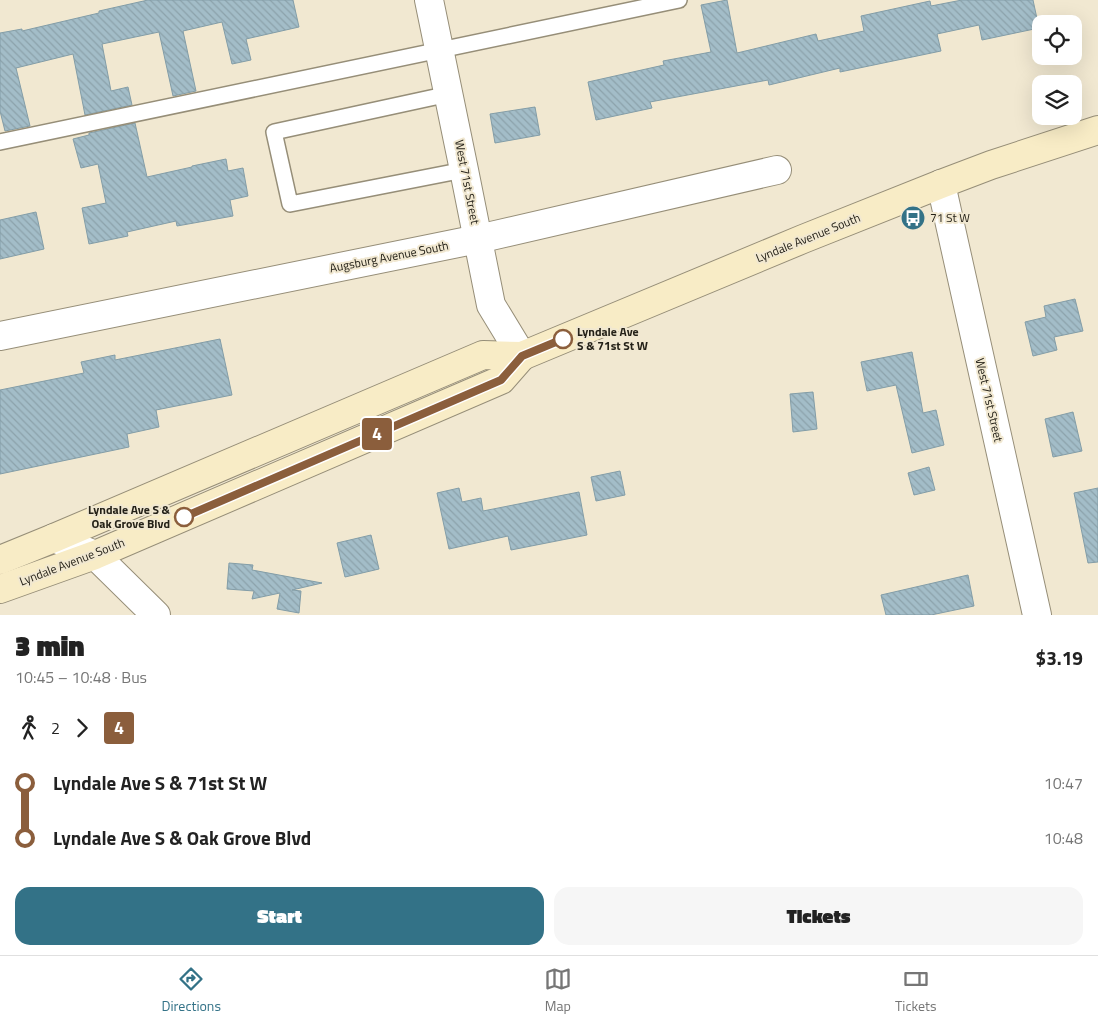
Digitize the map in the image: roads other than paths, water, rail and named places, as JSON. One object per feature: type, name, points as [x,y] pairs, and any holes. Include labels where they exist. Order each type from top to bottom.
[{"type":"main road","name":"Lyndale Avenue South","points":[[0,560],[483,355],[522,356],[803,239],[941,184],[991,165],[1098,130]]},
{"type":"main road","name":"Lyndale Avenue South","points":[[0,589],[95,555],[501,380],[522,356]]},
{"type":"street","name":"West 71st Street","points":[[429,0],[491,305],[522,356]]},
{"type":"street","name":"Augsburg Avenue South","points":[[0,336],[478,239],[777,170]]},
{"type":"street","name":"West 71st Street","points":[[941,184],[1037,615]]},
{"type":"street","points":[[54,538],[95,555],[156,615]]},
{"type":"lane","points":[[0,142],[679,0]]},
{"type":"lane","points":[[449,94],[274,132],[290,204],[464,170]]},
{"type":"place","name":"71 St W","points":[[913,218]]},
{"type":"place","name":"Lyndale Ave S & 71st St W","points":[[563,339]]},
{"type":"place","name":"Lyndale Ave S & Oak Grove Blvd","points":[[184,517]]}]
